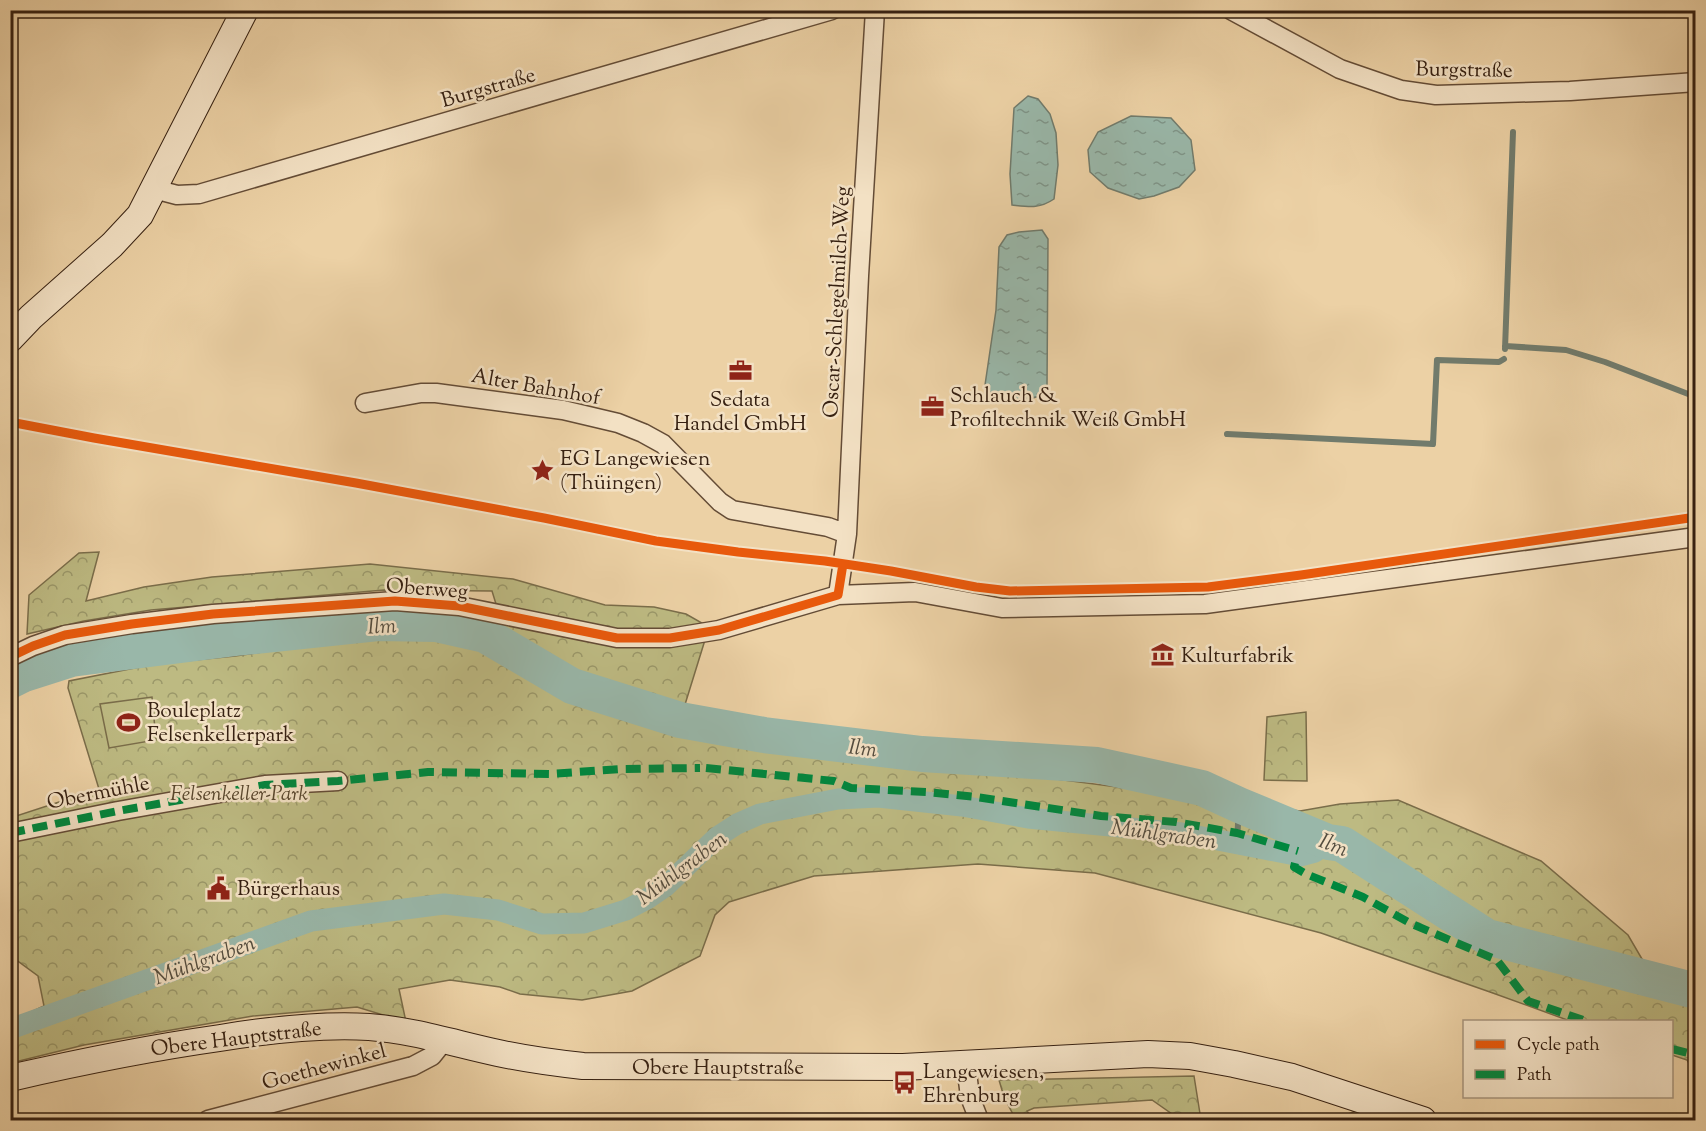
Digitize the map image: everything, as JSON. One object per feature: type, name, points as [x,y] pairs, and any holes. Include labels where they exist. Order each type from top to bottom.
[{"type":"main road","points":[[11,336],[77,277],[140,215],[245,10]]},
{"type":"main road","name":"Obere Hauptstraße","points":[[10,1078],[106,1056],[262,1031],[350,1026],[444,1041],[546,1062],[584,1066],[903,1067],[1148,1054],[1190,1056],[1292,1077],[1423,1120]]},
{"type":"street","name":"Burgstraße","points":[[154,189],[177,195],[199,194],[832,10]]},
{"type":"street","name":"Oscar-Schlegelmilch-Weg","points":[[838,595],[847,534],[875,10]]},
{"type":"street","name":"Burgstraße","points":[[1231,10],[1340,69],[1401,90],[1436,95],[1570,91],[1695,82]]},
{"type":"street","name":"Alter Bahnhof","points":[[365,404],[421,393],[436,393],[563,410],[618,423],[663,444],[720,502],[732,510],[828,527],[847,534]]},
{"type":"street","name":"Oberweg","points":[[10,657],[64,635],[132,624],[213,614],[395,601],[459,606],[617,638],[670,638],[719,630],[838,595],[915,592],[1002,608],[1205,604],[1695,537]]},
{"type":"street","name":"Obermühle","points":[[10,833],[265,785],[338,781]]},
{"type":"street","name":"Goethewinkel","points":[[207,1120],[413,1066],[432,1056],[444,1041]]},
{"type":"street","points":[[966,1064],[970,1097],[979,1120]]},
{"type":"green space","name":"Felsenkeller-Park","points":[[99,552],[86,601],[144,587],[212,577],[370,564],[513,579],[605,605],[654,607],[686,614],[709,627],[683,711],[887,757],[1300,811],[1340,804],[1398,800],[1541,861],[1628,935],[1649,971],[1695,983],[1695,1074],[1687,1060],[1673,1055],[1673,1020],[1567,1020],[1321,933],[1095,873],[978,864],[814,876],[729,902],[715,915],[700,956],[632,991],[582,1000],[520,994],[500,987],[450,980],[399,989],[406,1022],[357,1007],[253,1016],[84,1045],[11,1063],[11,1021],[44,1006],[38,976],[11,956],[10,818],[99,789],[68,688],[69,681],[155,664],[235,656],[378,635],[504,630],[492,591],[384,590],[151,610],[84,621],[27,634],[29,595],[79,553]]},
{"type":"green space","name":"Bouleplatz Felsenkellerpark","points":[[152,697],[156,740],[109,748],[100,704]]},
{"type":"green space","points":[[1306,712],[1307,781],[1264,780],[1267,717]]},
{"type":"green space","points":[[1194,1076],[1201,1120],[1175,1116],[1152,1100],[1034,1108],[1027,1111],[1033,1120],[1016,1120],[1004,1097],[999,1080]]},
{"type":"green space","points":[[1355,1111],[1375,1120],[1335,1120]]},
{"type":"water","points":[[1028,96],[1038,99],[1050,114],[1056,133],[1058,165],[1054,199],[1034,206],[1012,205],[1010,174],[1014,108]]},
{"type":"water","points":[[1131,116],[1171,118],[1191,140],[1195,170],[1179,187],[1139,199],[1108,188],[1090,172],[1088,150],[1098,132]]},
{"type":"water","points":[[1042,230],[1048,239],[1047,388],[1042,394],[1032,398],[1000,397],[991,393],[985,385],[996,310],[999,247],[1007,235]]},
{"type":"waterway","points":[[1505,349],[1513,132]]},
{"type":"waterway","points":[[1505,346],[1566,350],[1605,362],[1696,397]]},
{"type":"waterway","points":[[1227,434],[1433,444],[1437,360],[1499,362],[1504,359]]},
{"type":"waterway","name":"Ilm","points":[[10,681],[24,674],[71,659],[378,623],[436,624],[485,635],[572,686],[680,720],[764,735],[922,754],[1097,765],[1202,788],[1328,842],[1342,844],[1487,937],[1696,991]]},
{"type":"waterway","name":"Mühlgraben","points":[[10,1029],[311,921],[444,904],[498,910],[542,924],[584,923],[626,910],[647,899],[666,886],[717,837],[737,824],[760,814],[838,799],[878,797],[962,806],[1028,818],[1182,833],[1300,856],[1315,852],[1328,842]]},
{"type":"waterway","points":[[1237,843],[1239,805]]},
{"type":"marked path","points":[[10,833],[265,785],[338,781],[428,772],[549,774],[620,769],[700,768]]},
{"type":"marked path","points":[[706,768],[834,781],[851,788],[976,797],[1101,816],[1176,822],[1237,833],[1298,851]]},
{"type":"marked path","points":[[1295,863],[1294,867],[1306,874],[1363,897],[1412,924],[1497,960],[1528,1001],[1583,1020]]},
{"type":"marked path","points":[[1673,1049],[1696,1055]]},
{"type":"cycle path","points":[[10,422],[356,483],[656,541],[825,561],[1010,591],[1208,587],[1696,517]]},
{"type":"cycle path","points":[[10,657],[65,635],[132,624],[213,614],[395,601],[459,606],[617,638],[670,638],[719,630],[838,595],[843,564]]},
{"type":"place","name":"Sedata Handel GmbH","points":[[740,371]]},
{"type":"place","name":"Schlauch & Profiltechnik Weiß GmbH","points":[[932,407]]},
{"type":"place","name":"EG Langewiesen (Thüingen)","points":[[542,470]]},
{"type":"place","name":"Kulturfabrik","points":[[1163,655]]},
{"type":"place","name":"Bouleplatz Felsenkellerpark","points":[[129,722]]},
{"type":"place","name":"Bürgerhaus","points":[[219,888]]},
{"type":"place","name":"Langewiesen, Ehrenburg","points":[[905,1083]]}]
